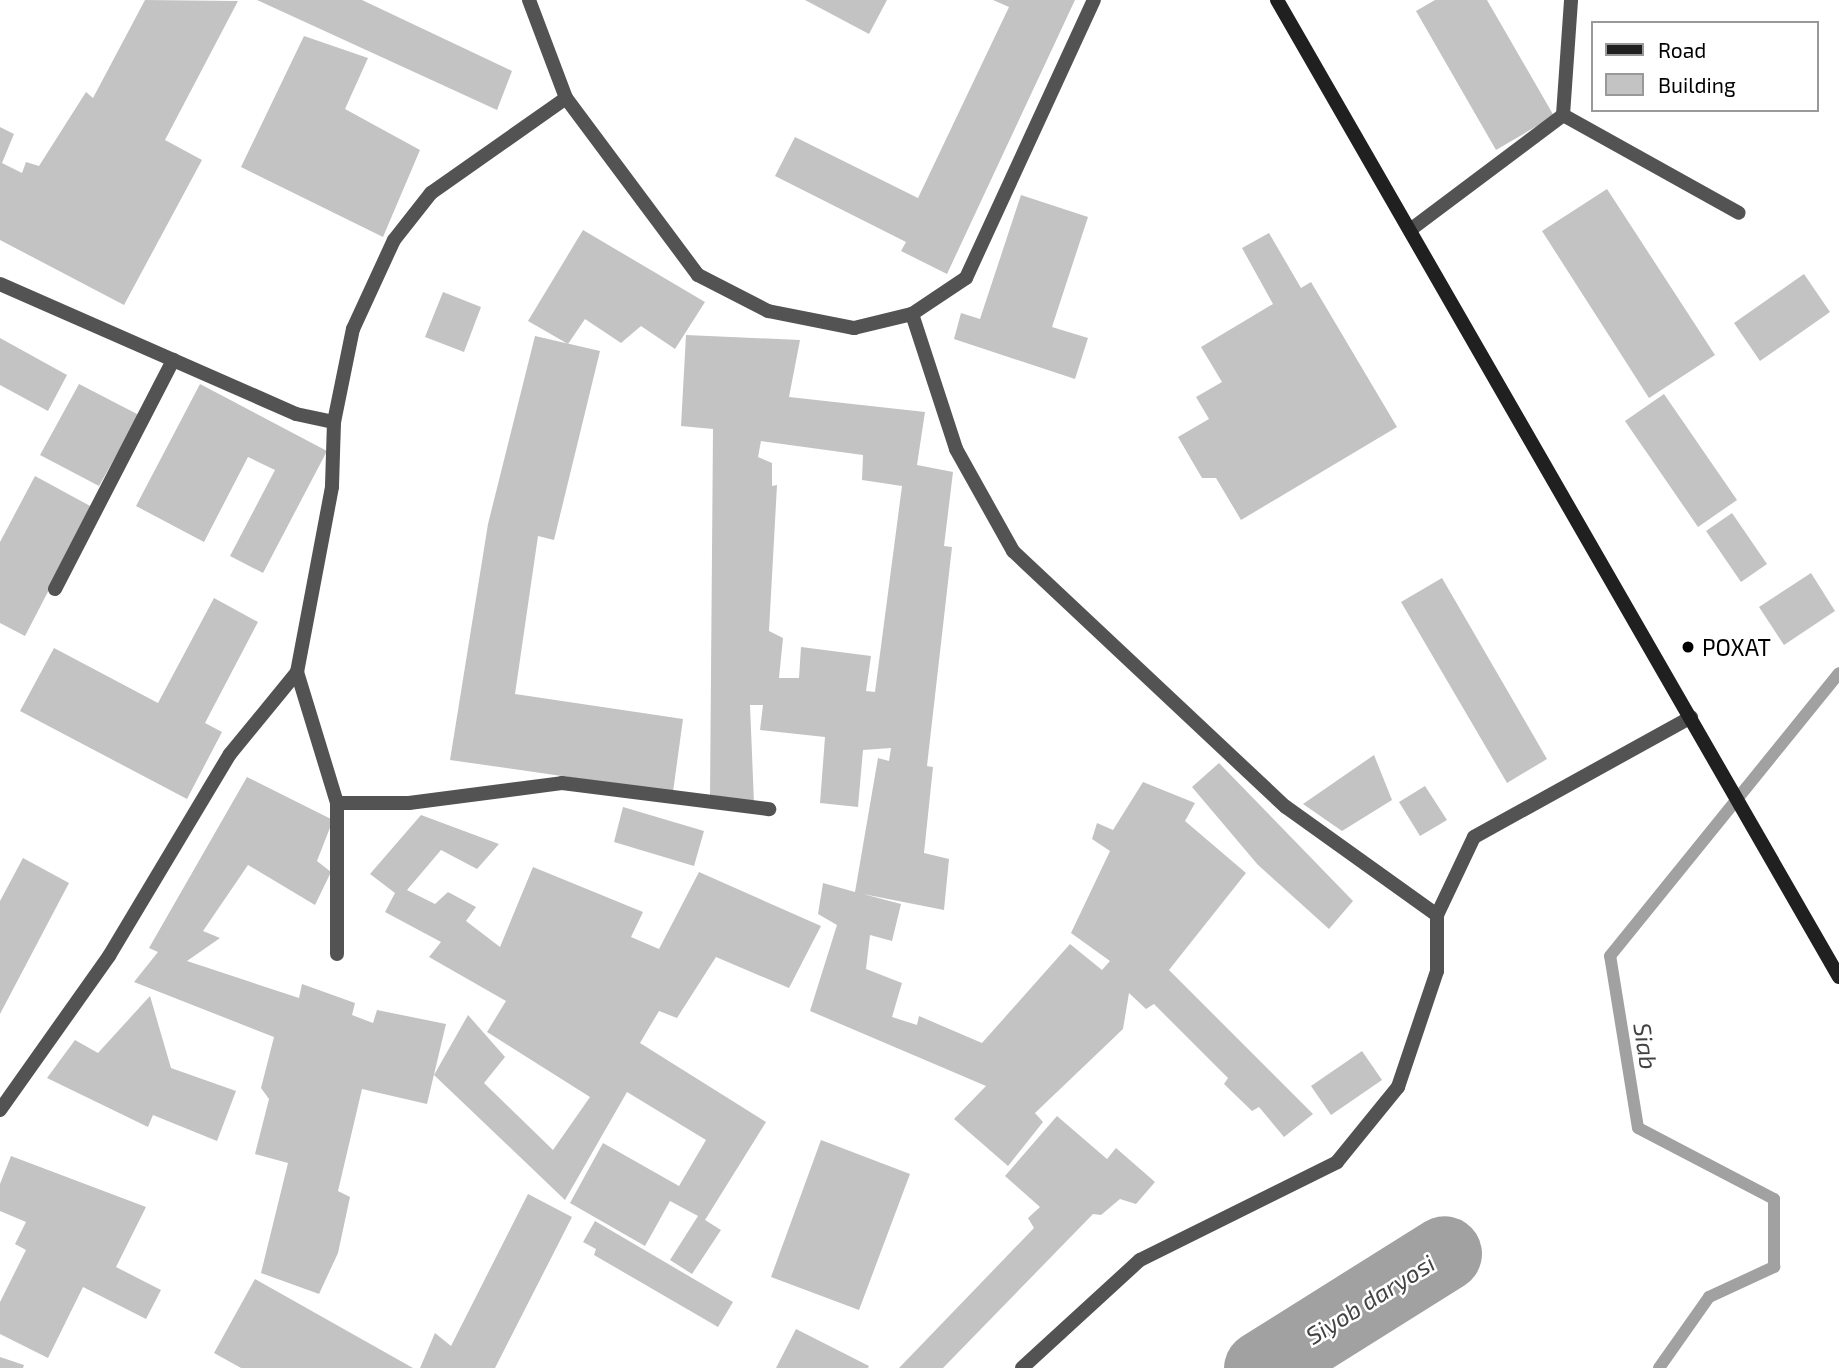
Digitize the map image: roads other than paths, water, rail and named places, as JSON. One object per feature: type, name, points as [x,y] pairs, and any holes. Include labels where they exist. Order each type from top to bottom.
[{"type":"main road","points":[[1277,0],[1839,978]]},
{"type":"street","points":[[529,0],[566,98],[698,275],[768,311],[855,328],[912,314],[966,278],[1094,0]]},
{"type":"street","points":[[1410,230],[1563,116],[1571,0]]},
{"type":"street","points":[[337,954],[337,803],[297,672],[332,487],[334,422],[353,329],[394,240],[431,194],[566,98]]},
{"type":"street","points":[[1563,116],[1739,214]]},
{"type":"street","points":[[0,284],[296,414],[334,422]]},
{"type":"street","points":[[912,314],[956,449],[1013,551],[1286,807],[1437,915]]},
{"type":"street","points":[[55,589],[173,360]]},
{"type":"street","points":[[0,1110],[109,956],[230,754],[297,672]]},
{"type":"street","points":[[1022,1368],[1140,1260],[1337,1162],[1398,1087],[1437,971],[1437,915],[1474,837],[1691,717]]},
{"type":"street","points":[[337,803],[409,803],[562,783],[769,809]]},
{"type":"waterway","name":"Siab","points":[[1659,1368],[1709,1297],[1774,1267],[1774,1199],[1638,1128],[1610,956],[1839,673]]},
{"type":"waterway","name":"Siyob daryosi","points":[[1261,1368],[1444,1253]]},
{"type":"place","name":"РОХАТ","points":[[1688,647]]}]
